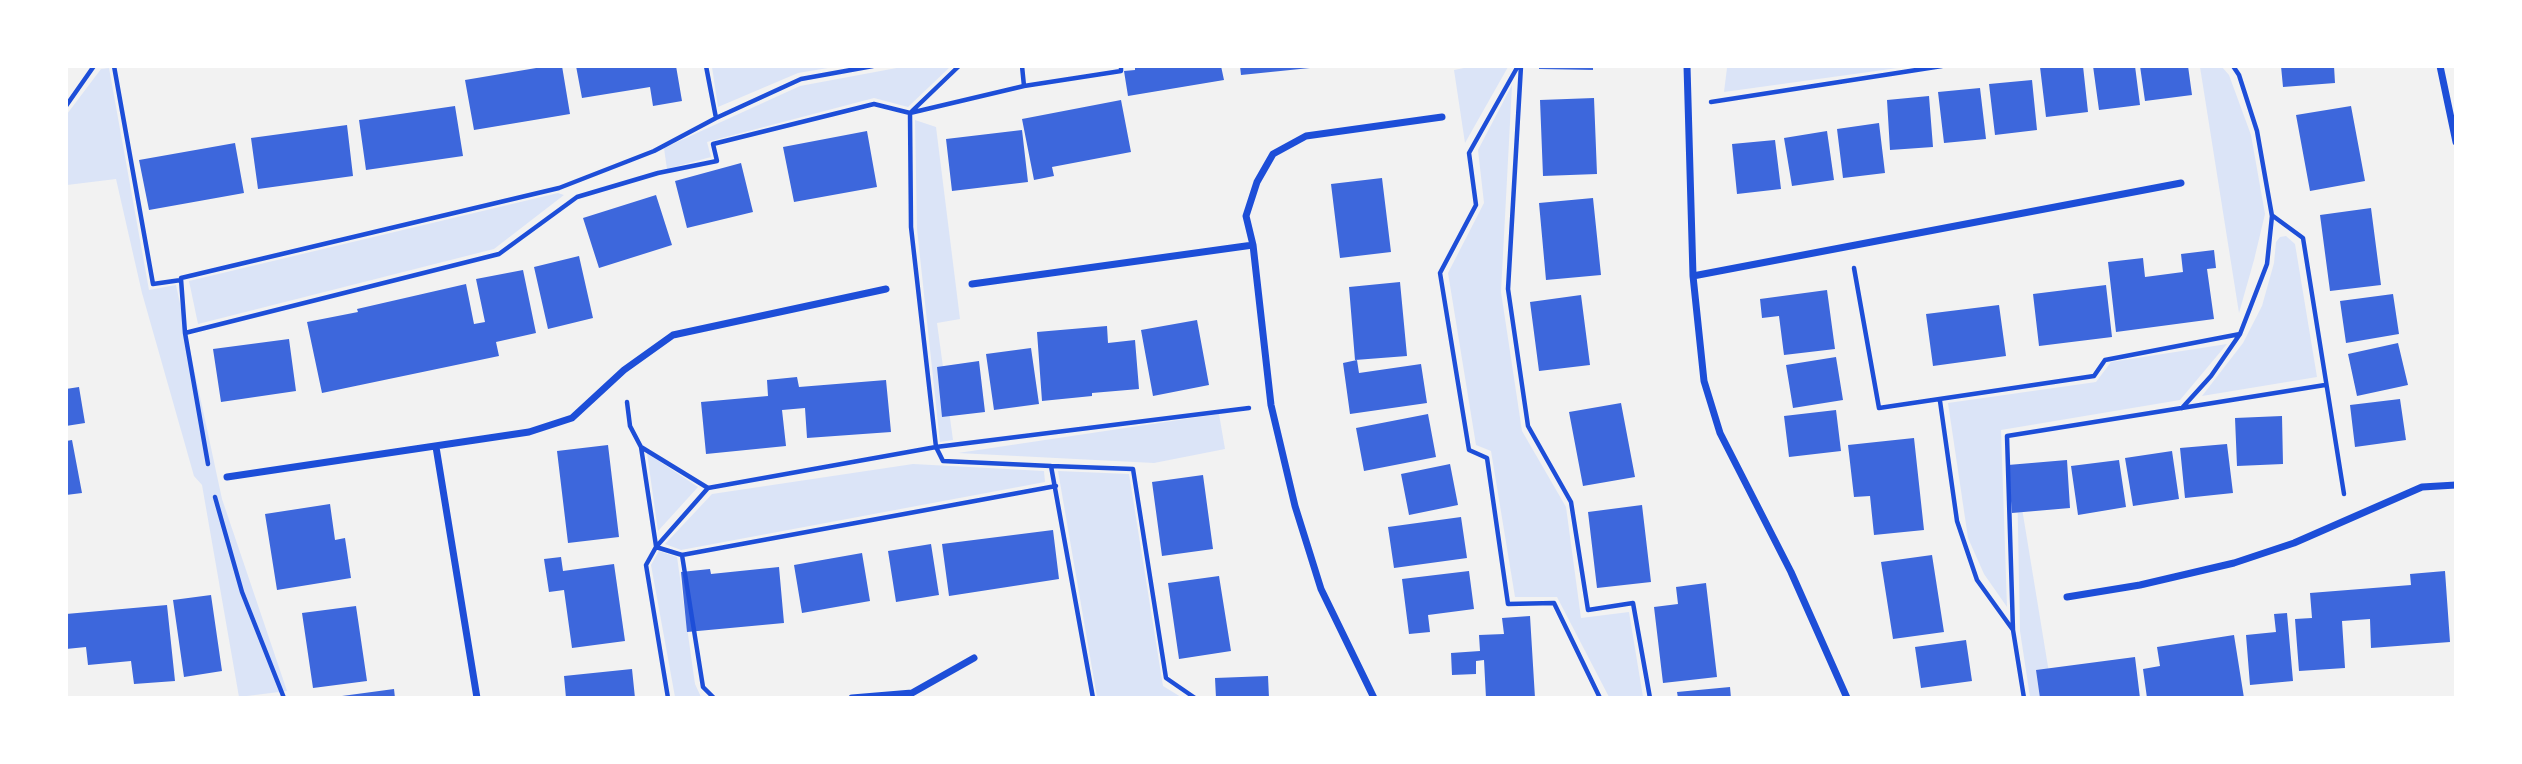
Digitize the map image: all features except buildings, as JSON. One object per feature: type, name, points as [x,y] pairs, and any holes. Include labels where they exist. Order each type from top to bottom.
[{"type":"street","points":[[1688,66],[1693,276],[1704,381],[1720,433],[1791,572],[1847,698]]},
{"type":"street","points":[[2440,66],[2455,142]]},
{"type":"street","points":[[1374,698],[1321,589],[1295,506],[1271,405],[1253,246],[1246,216],[1257,182],[1273,154],[1306,136],[1443,117]]},
{"type":"street","points":[[1693,276],[2181,183]]},
{"type":"street","points":[[972,284],[1253,246]]},
{"type":"street","points":[[227,477],[530,432],[572,418],[624,370],[673,335],[886,289]]},
{"type":"street","points":[[436,447],[477,698]]},
{"type":"street","points":[[2067,597],[2140,585],[2234,563],[2294,543],[2421,487],[2455,485]]},
{"type":"street","points":[[852,698],[912,695],[974,658]]},
{"type":"path","points":[[66,106],[94,66]]},
{"type":"path","points":[[114,66],[153,284],[559,188],[654,150],[801,79],[873,66]]},
{"type":"path","points":[[706,66],[716,118]]},
{"type":"path","points":[[959,66],[910,113],[911,227],[936,447],[943,461],[1133,469],[1167,678],[1195,698]]},
{"type":"path","points":[[1022,66],[1024,86]]},
{"type":"path","points":[[185,333],[499,254],[577,197],[658,173],[717,161],[713,144],[874,103],[910,113],[1024,86],[1121,71],[1121,66]]},
{"type":"path","points":[[1519,66],[1469,153],[1476,205],[1440,273],[1469,450],[1487,458],[1508,604],[1554,603],[1600,698]]},
{"type":"path","points":[[1519,66],[1508,289],[1528,426],[1571,502],[1588,610],[1633,603],[1650,698]]},
{"type":"path","points":[[1689,105],[1942,66]]},
{"type":"path","points":[[2182,408],[2211,376],[2240,334],[2267,264],[2272,216],[2257,131],[2234,66]]},
{"type":"path","points":[[2239,75],[2243,66]]},
{"type":"path","points":[[2272,216],[2303,238],[2348,519]]},
{"type":"path","points":[[1850,247],[1879,408],[2094,376],[2105,360],[2240,334]]},
{"type":"path","points":[[181,279],[185,333],[208,466]]},
{"type":"path","points":[[624,370],[630,426],[641,447],[656,547]]},
{"type":"path","points":[[2024,698],[2013,629],[2007,436],[2326,385]]},
{"type":"path","points":[[1940,401],[1957,521],[1977,580],[2013,629]]},
{"type":"path","points":[[668,698],[646,565],[656,547],[708,488],[936,447],[1271,405]]},
{"type":"path","points":[[641,447],[708,488]]},
{"type":"path","points":[[1051,466],[1093,698]]},
{"type":"path","points":[[656,547],[682,555],[1056,486]]},
{"type":"path","points":[[214,491],[243,592],[284,697]]},
{"type":"path","points":[[682,555],[703,687],[714,698]]},
{"type":"shaded area","points":[[712,66],[834,67],[798,73],[718,107]]},
{"type":"shaded area","points":[[902,67],[950,67],[908,107],[874,98],[707,142],[711,157],[667,169],[664,148],[800,86]]},
{"type":"shaded area","points":[[1469,67],[1508,67],[1465,143],[1454,70]]},
{"type":"shaded area","points":[[1905,67],[1724,92],[1727,68]]},
{"type":"shaded area","points":[[2200,67],[2222,67],[2229,75],[2251,135],[2265,214],[2239,313]]},
{"type":"shaded area","points":[[109,68],[149,290],[176,285],[222,499],[287,691],[239,697],[202,485],[194,476],[142,293],[116,179],[67,185],[67,114],[101,69]]},
{"type":"shaded area","points":[[1512,85],[1501,292],[1522,431],[1566,507],[1581,618],[1629,612],[1643,697],[1609,697],[1557,597],[1515,597],[1491,451],[1476,445],[1448,273],[1484,203],[1478,150]]},
{"type":"shaded area","points":[[915,120],[936,127],[960,319],[937,323],[953,440],[940,442],[917,229]]},
{"type":"shaded area","points":[[558,193],[564,195],[494,249],[198,324],[189,281]]},
{"type":"shaded area","points":[[2286,236],[2295,244],[2317,377],[2202,396],[2243,343],[2262,306],[2274,263],[2276,242],[2280,237]]},
{"type":"shaded area","points":[[2227,344],[2180,400],[2001,430],[2007,607],[1984,574],[1968,538],[1948,403],[2096,382],[2111,362]]},
{"type":"shaded area","points":[[1219,414],[1225,449],[1154,463],[958,453]]},
{"type":"shaded area","points":[[647,453],[698,487],[658,531]]},
{"type":"shaded area","points":[[913,464],[1044,471],[1045,482],[681,550],[665,544],[712,494]]},
{"type":"shaded area","points":[[1058,471],[1129,474],[1163,686],[1181,697],[1097,697]]},
{"type":"shaded area","points":[[2017,478],[2053,697],[2030,697],[2020,631]]},
{"type":"shaded area","points":[[659,551],[677,557],[695,684],[701,697],[675,697],[651,565]]}]
